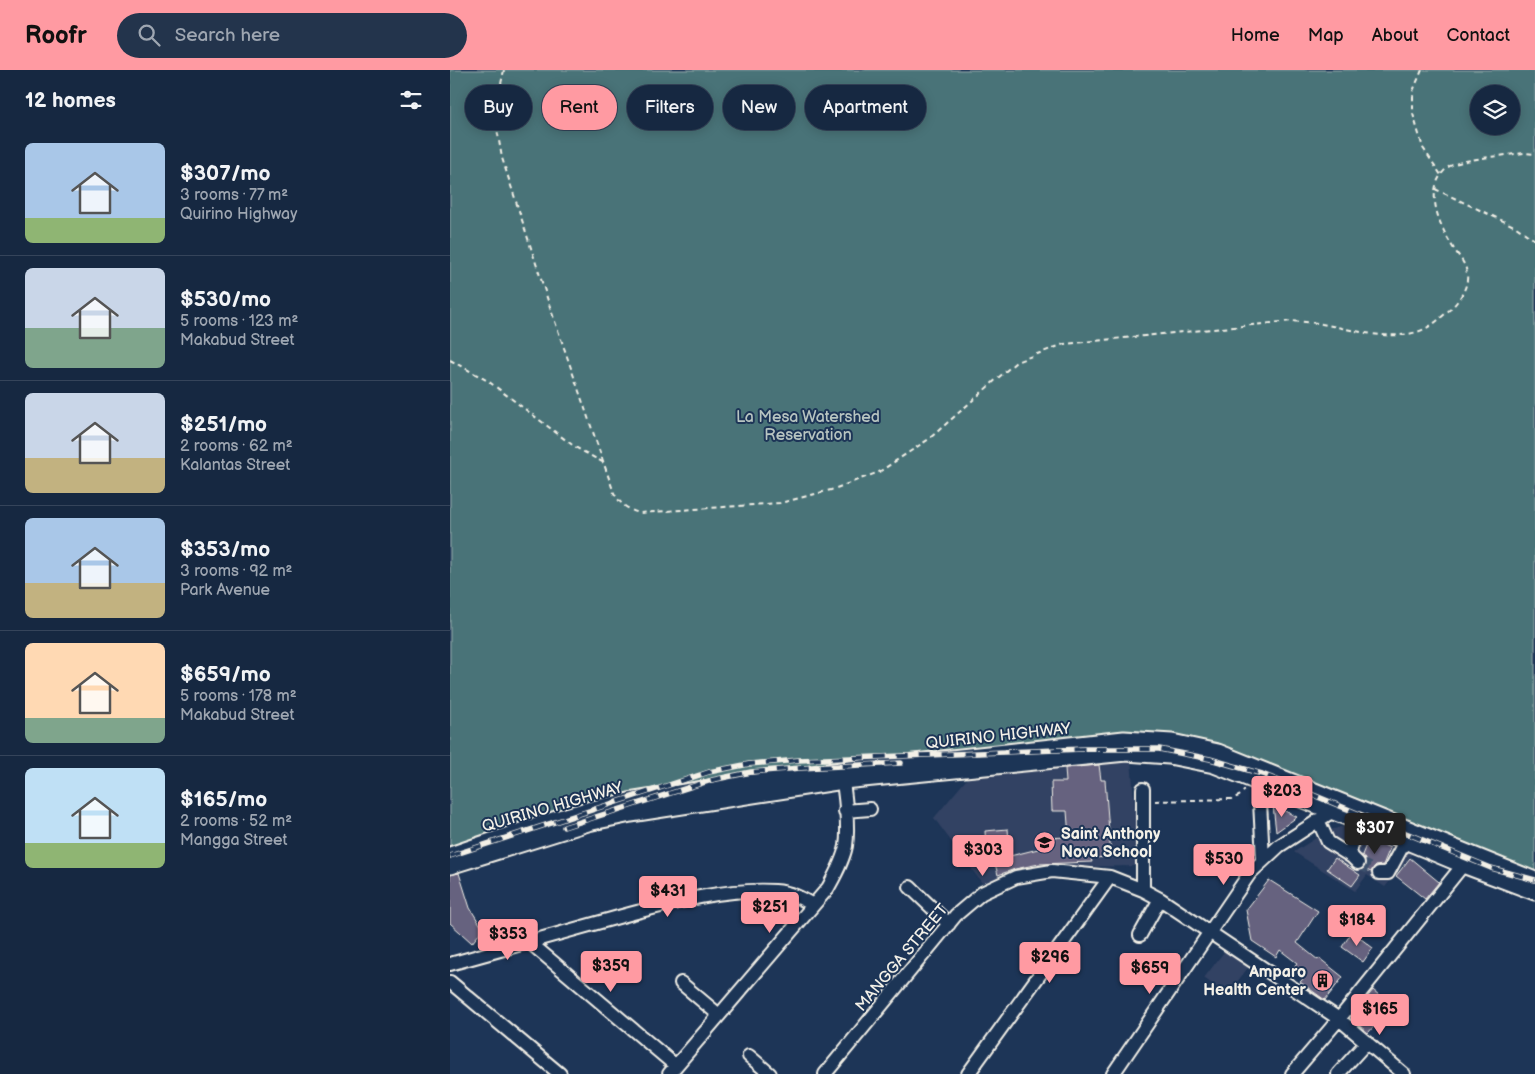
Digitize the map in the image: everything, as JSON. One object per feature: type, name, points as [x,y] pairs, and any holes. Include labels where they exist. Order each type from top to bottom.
[{"type":"main road","name":"QUIRINO HIGHWAY","points":[[452,860],[588,823],[842,776],[1124,739],[1172,742],[1218,752],[1336,807],[1465,859],[1535,892]]},
{"type":"main road","name":"QUIRINO HIGHWAY","points":[[842,776],[1126,753],[1169,756],[1214,765],[1254,781],[1336,807]]},
{"type":"main road","name":"QUIRINO HIGHWAY","points":[[1465,859],[1535,880]]},
{"type":"street","points":[[528,941],[672,1070],[828,888],[839,868],[846,845],[842,776]]},
{"type":"street","points":[[1254,781],[1263,860]]},
{"type":"street","points":[[1144,795],[1144,890]]},
{"type":"street","points":[[1113,1074],[1250,873],[1293,836],[1336,807]]},
{"type":"street","points":[[845,811],[870,810]]},
{"type":"street","points":[[1318,820],[1328,842],[1355,860],[1350,851],[1361,817]]},
{"type":"street","points":[[1379,873],[1388,873],[1408,836]]},
{"type":"street","points":[[1294,1073],[1465,859]]},
{"type":"street","name":"MANGGA STREET","points":[[825,1074],[956,915],[982,893],[1016,877],[1052,872],[1110,877],[1144,890],[1160,899],[1339,1019],[1404,1074]]},
{"type":"street","points":[[968,1074],[1110,877]]},
{"type":"street","points":[[910,887],[949,924]]},
{"type":"street","points":[[450,964],[682,900],[730,893],[774,891],[799,896],[813,906]]},
{"type":"street","points":[[1140,935],[1160,899]]},
{"type":"street","points":[[450,982],[560,1074]]},
{"type":"street","points":[[681,983],[719,1015]]},
{"type":"street","points":[[1338,1074],[1367,1042]]},
{"type":"street","points":[[749,1056],[770,1074]]},
{"type":"path","points":[[504,70],[499,93],[496,123],[502,158],[551,310],[618,501],[627,509],[639,514],[780,503],[831,490],[879,472],[929,439],[1016,362],[1064,344],[1292,321],[1320,323],[1372,334],[1407,334],[1429,328],[1455,305],[1465,288],[1468,274],[1465,265],[1441,228],[1435,207],[1435,189],[1441,175],[1448,167],[1461,162],[1524,153],[1535,154]]},
{"type":"path","points":[[1422,70],[1414,91],[1413,114],[1422,148],[1441,175]]},
{"type":"path","points":[[1435,189],[1516,227],[1535,240]]},
{"type":"path","points":[[450,360],[488,381],[575,447],[604,463]]},
{"type":"path","points":[[1144,795],[1231,799],[1244,792],[1254,781]]},
{"type":"shaded area","name":"Saint Anthony Nova School","points":[[1131,759],[1139,866],[1045,867],[982,883],[934,818],[971,774]]},
{"type":"shaded area","points":[[1348,825],[1412,854],[1385,887],[1367,875],[1355,891],[1294,852],[1327,831]]},
{"type":"shaded area","points":[[1227,948],[1250,965],[1227,995],[1204,978]]},
{"type":"green space","name":"La Mesa Watershed Reservation","points":[[450,70],[1535,70],[1535,886],[1163,747],[721,792],[450,859]]},
{"type":"building","points":[[1099,765],[1101,780],[1105,780],[1111,857],[1091,858],[1092,862],[1039,864],[998,875],[991,848],[986,848],[985,831],[1008,829],[1010,856],[1042,848],[1042,838],[1069,837],[1067,811],[1052,811],[1051,782],[1066,782],[1065,768]]},
{"type":"building","points":[[1273,805],[1297,817],[1276,832]]},
{"type":"building","points":[[1369,838],[1390,848],[1383,865],[1375,866],[1371,872],[1364,869],[1366,861],[1362,855]]},
{"type":"building","points":[[1335,858],[1360,875],[1352,886],[1327,869]]},
{"type":"building","points":[[1410,858],[1439,882],[1425,899],[1396,876]]},
{"type":"building","points":[[459,873],[470,908],[483,929],[472,943],[450,923],[450,875]]},
{"type":"building","points":[[1269,880],[1318,911],[1297,943],[1343,977],[1325,1000],[1300,982],[1303,979],[1292,969],[1297,963],[1280,950],[1276,957],[1252,941],[1246,910]]},
{"type":"building","points":[[1352,932],[1373,948],[1363,962],[1342,947]]},
{"type":"building","points":[[1373,990],[1392,1006],[1368,1033],[1351,1018]]},
{"type":"tunnel","points":[[1358,863],[1379,873]]},
{"type":"railway","points":[[450,856],[709,772],[749,764],[799,760],[1084,749],[1159,749],[1210,759],[1262,774],[1491,868],[1535,880]]},
{"type":"railway","points":[[564,827],[712,780],[751,772],[901,763]]},
{"type":"place","name":"Saint Anthony Nova School","points":[[1045,842]]},
{"type":"place","name":"Amparo Health Center","points":[[1322,980]]}]
